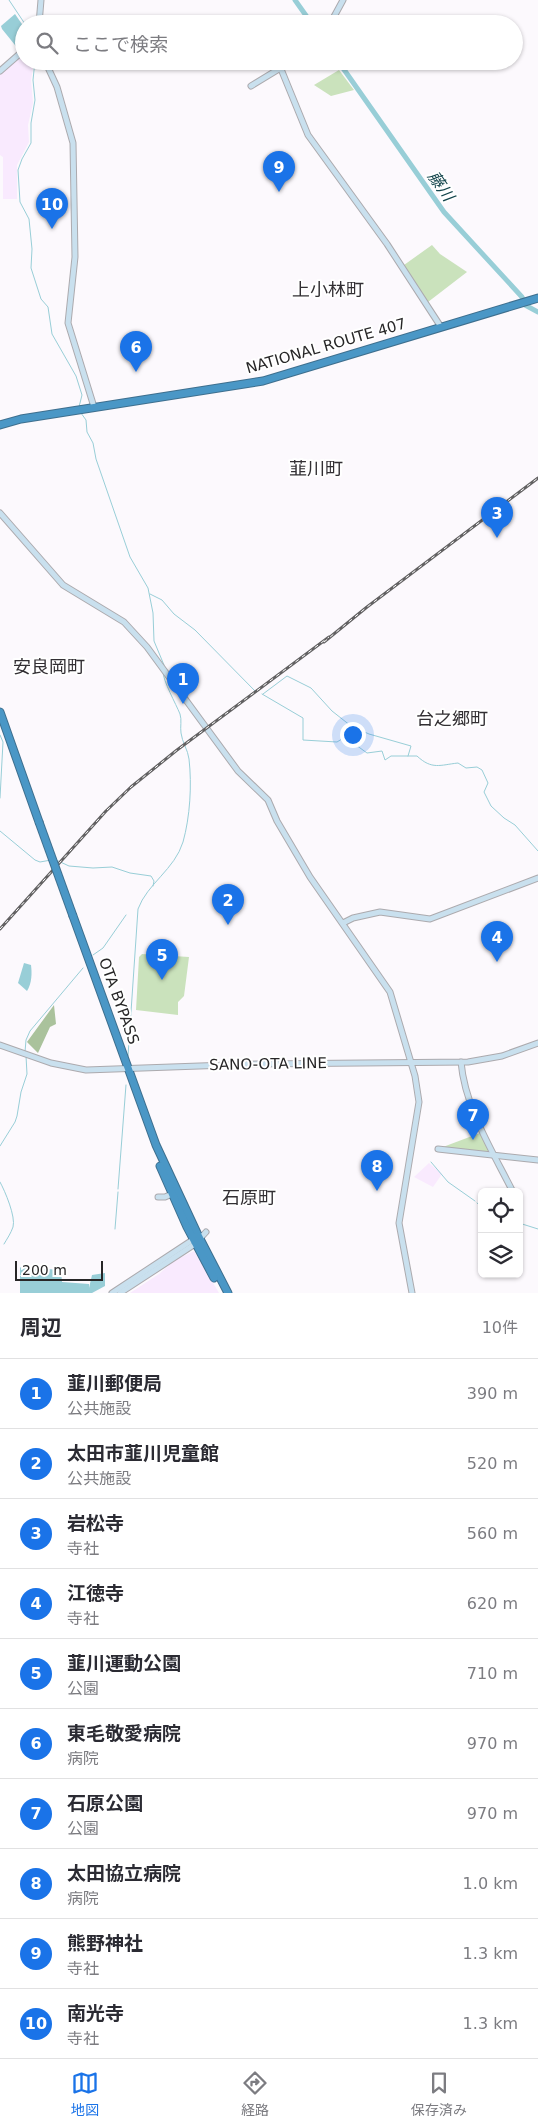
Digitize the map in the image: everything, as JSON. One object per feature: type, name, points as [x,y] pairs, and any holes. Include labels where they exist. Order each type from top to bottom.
[{"type":"highway","name":"NATIONAL ROUTE 407","points":[[0,425],[21,419],[263,381],[538,298]]},
{"type":"highway","name":"OTA BYPASS","points":[[0,712],[71,916],[172,1194],[223,1293]]},
{"type":"highway","name":"OTA BYPASS","points":[[0,724],[38,823]]},
{"type":"highway","name":"OTA BYPASS","points":[[126,1068],[167,1170],[168,1177],[196,1240],[228,1293]]},
{"type":"street","points":[[40,15],[41,0]]},
{"type":"street","points":[[335,15],[343,0]]},
{"type":"street","points":[[0,71],[15,58]]},
{"type":"street","points":[[49,70],[57,87],[73,143],[75,257],[68,323],[94,407]]},
{"type":"street","points":[[251,86],[279,70]]},
{"type":"street","points":[[281,70],[308,134],[407,273],[441,327]]},
{"type":"street","points":[[0,513],[64,585],[127,624],[164,670],[238,771],[268,800],[310,878],[390,992],[418,1086],[419,1110],[398,1223],[412,1293]]},
{"type":"street","points":[[343,924],[353,918],[380,912],[430,919],[538,878]]},
{"type":"street","name":"SANO-OTA LINE","points":[[0,1045],[36,1058],[77,1069],[257,1064],[412,1064],[461,1062],[494,1058],[538,1043]]},
{"type":"street","points":[[461,1062],[466,1092],[511,1188]]},
{"type":"street","points":[[438,1148],[538,1160]]},
{"type":"street","points":[[158,1197],[165,1198],[172,1194]]},
{"type":"street","points":[[116,1292],[206,1232]]},
{"type":"shaded area","points":[[15,60],[15,70],[33,70],[31,80],[33,103],[28,125],[29,142],[17,165],[17,199],[3,199],[3,157],[0,155],[0,73]]},
{"type":"shaded area","points":[[429,1163],[442,1174],[433,1187],[414,1177]]},
{"type":"shaded area","points":[[194,1251],[219,1293],[130,1293],[159,1274],[175,1260]]},
{"type":"green space","points":[[339,70],[354,90],[331,96],[314,85]]},
{"type":"green space","points":[[432,245],[440,254],[467,272],[428,302],[404,265]]},
{"type":"green space","points":[[142,954],[189,957],[184,996],[178,1002],[178,1015],[136,1010],[139,957]]},
{"type":"green space","points":[[54,1005],[56,1024],[50,1027],[38,1053],[27,1042]]},
{"type":"green space","points":[[480,1133],[490,1150],[489,1152],[443,1147]]},
{"type":"water","points":[[15,14],[15,45],[2,29],[1,26]]},
{"type":"water","points":[[24,963],[31,965],[32,971],[27,991],[18,983]]},
{"type":"water","points":[[21,1267],[61,1270],[62,1282],[89,1284],[89,1288],[92,1275],[105,1273],[105,1286],[92,1293],[20,1293]]},
{"type":"waterway","points":[[9,0],[19,15]]},
{"type":"waterway","name":"藤川","points":[[295,0],[306,15]]},
{"type":"waterway","points":[[34,70],[35,100],[31,123],[31,143],[18,170],[20,202],[29,219],[32,249],[31,268],[41,299],[48,307],[52,334],[76,376],[82,395],[79,407]]},
{"type":"waterway","name":"藤川","points":[[344,70],[444,212],[522,297],[525,305],[538,312]]},
{"type":"waterway","points":[[81,413],[86,420],[87,432],[93,443],[96,459],[130,557],[148,588],[153,613],[154,641],[164,665]]},
{"type":"waterway","points":[[150,594],[162,600],[174,614],[195,630],[255,691]]},
{"type":"waterway","points":[[128,1056],[138,909],[142,900],[179,852],[183,842],[190,801],[189,759],[181,731],[181,716],[167,687],[163,672]]},
{"type":"waterway","points":[[263,694],[287,676],[311,688],[332,711],[351,726],[369,734],[411,746],[408,756]]},
{"type":"waterway","points":[[262,694],[303,718],[303,740],[337,742],[345,737],[367,753],[382,751],[385,760],[391,756],[417,756],[427,763],[436,766],[458,763],[466,768],[477,767],[482,770],[488,783],[484,792],[491,806],[515,825],[538,851]]},
{"type":"waterway","points":[[0,735],[3,742],[0,798]]},
{"type":"waterway","points":[[0,831],[35,860],[40,862],[51,860]]},
{"type":"waterway","points":[[54,859],[69,866],[112,867],[130,873],[151,876],[154,881],[153,886]]},
{"type":"waterway","points":[[93,955],[103,948],[126,915]]},
{"type":"waterway","points":[[25,1052],[26,1040],[30,1031],[83,968]]},
{"type":"waterway","points":[[0,1146],[17,1116],[21,1092],[27,1074],[26,1056]]},
{"type":"waterway","points":[[118,1189],[126,1085]]},
{"type":"waterway","points":[[431,1162],[448,1182],[475,1201]]},
{"type":"waterway","points":[[0,1182],[10,1204],[14,1223],[4,1244]]},
{"type":"waterway","points":[[115,1229],[118,1192]]},
{"type":"waterway","points":[[523,1224],[538,1229]]},
{"type":"railway","points":[[324,642],[367,607],[538,478]]},
{"type":"railway","points":[[0,929],[106,811],[131,787],[177,750],[329,637]]},
{"type":"place","name":"熊野神社","points":[[279,192]]},
{"type":"place","name":"南光寺","points":[[52,229]]},
{"type":"place","name":"東毛敬愛病院","points":[[136,372]]},
{"type":"place","name":"岩松寺","points":[[497,538]]},
{"type":"place","name":"韮川郵便局","points":[[183,704]]},
{"type":"place","name":"太田市韮川児童館","points":[[228,925]]},
{"type":"place","name":"江徳寺","points":[[497,962]]},
{"type":"place","name":"韮川運動公園","points":[[162,980]]},
{"type":"place","name":"石原公園","points":[[473,1140]]},
{"type":"place","name":"太田協立病院","points":[[377,1191]]},
{"type":"district","name":"上小林町","points":[[328,289]]},
{"type":"district","name":"韮川町","points":[[316,468]]},
{"type":"district","name":"安良岡町","points":[[49,666]]},
{"type":"district","name":"台之郷町","points":[[452,718]]},
{"type":"district","name":"石原町","points":[[249,1197]]}]
